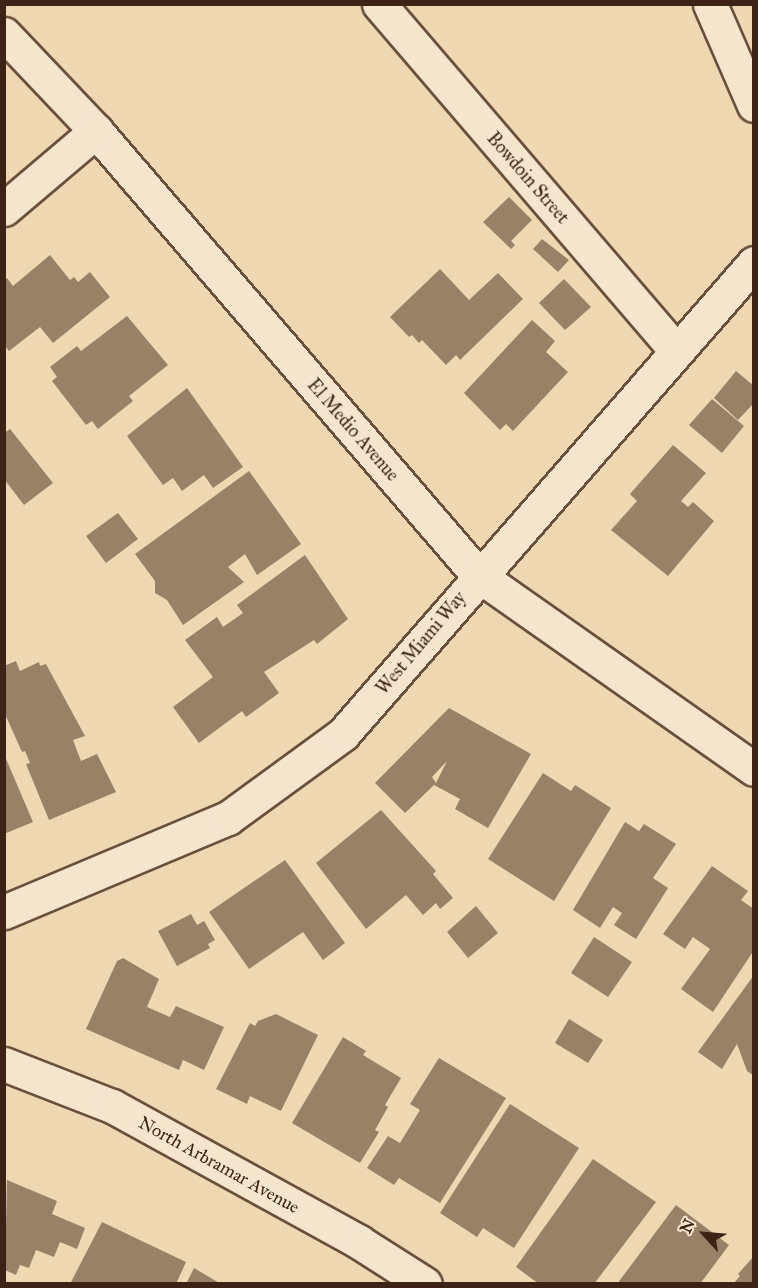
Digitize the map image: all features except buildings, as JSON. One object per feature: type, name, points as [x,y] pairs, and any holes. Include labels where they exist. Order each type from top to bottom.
[{"type":"street","name":"Bowdoin Street","points":[[379,4],[676,351]]},
{"type":"street","points":[[710,4],[753,105]]},
{"type":"street","name":"El Medio Avenue","points":[[4,34],[96,131],[478,575],[753,769]]},
{"type":"street","points":[[4,209],[96,131]]},
{"type":"street","name":"West Miami Way","points":[[4,912],[228,818],[343,734],[478,575],[753,263]]},
{"type":"street","name":"North Arbramar Avenue","points":[[4,1064],[112,1106],[359,1242],[425,1284]]}]
